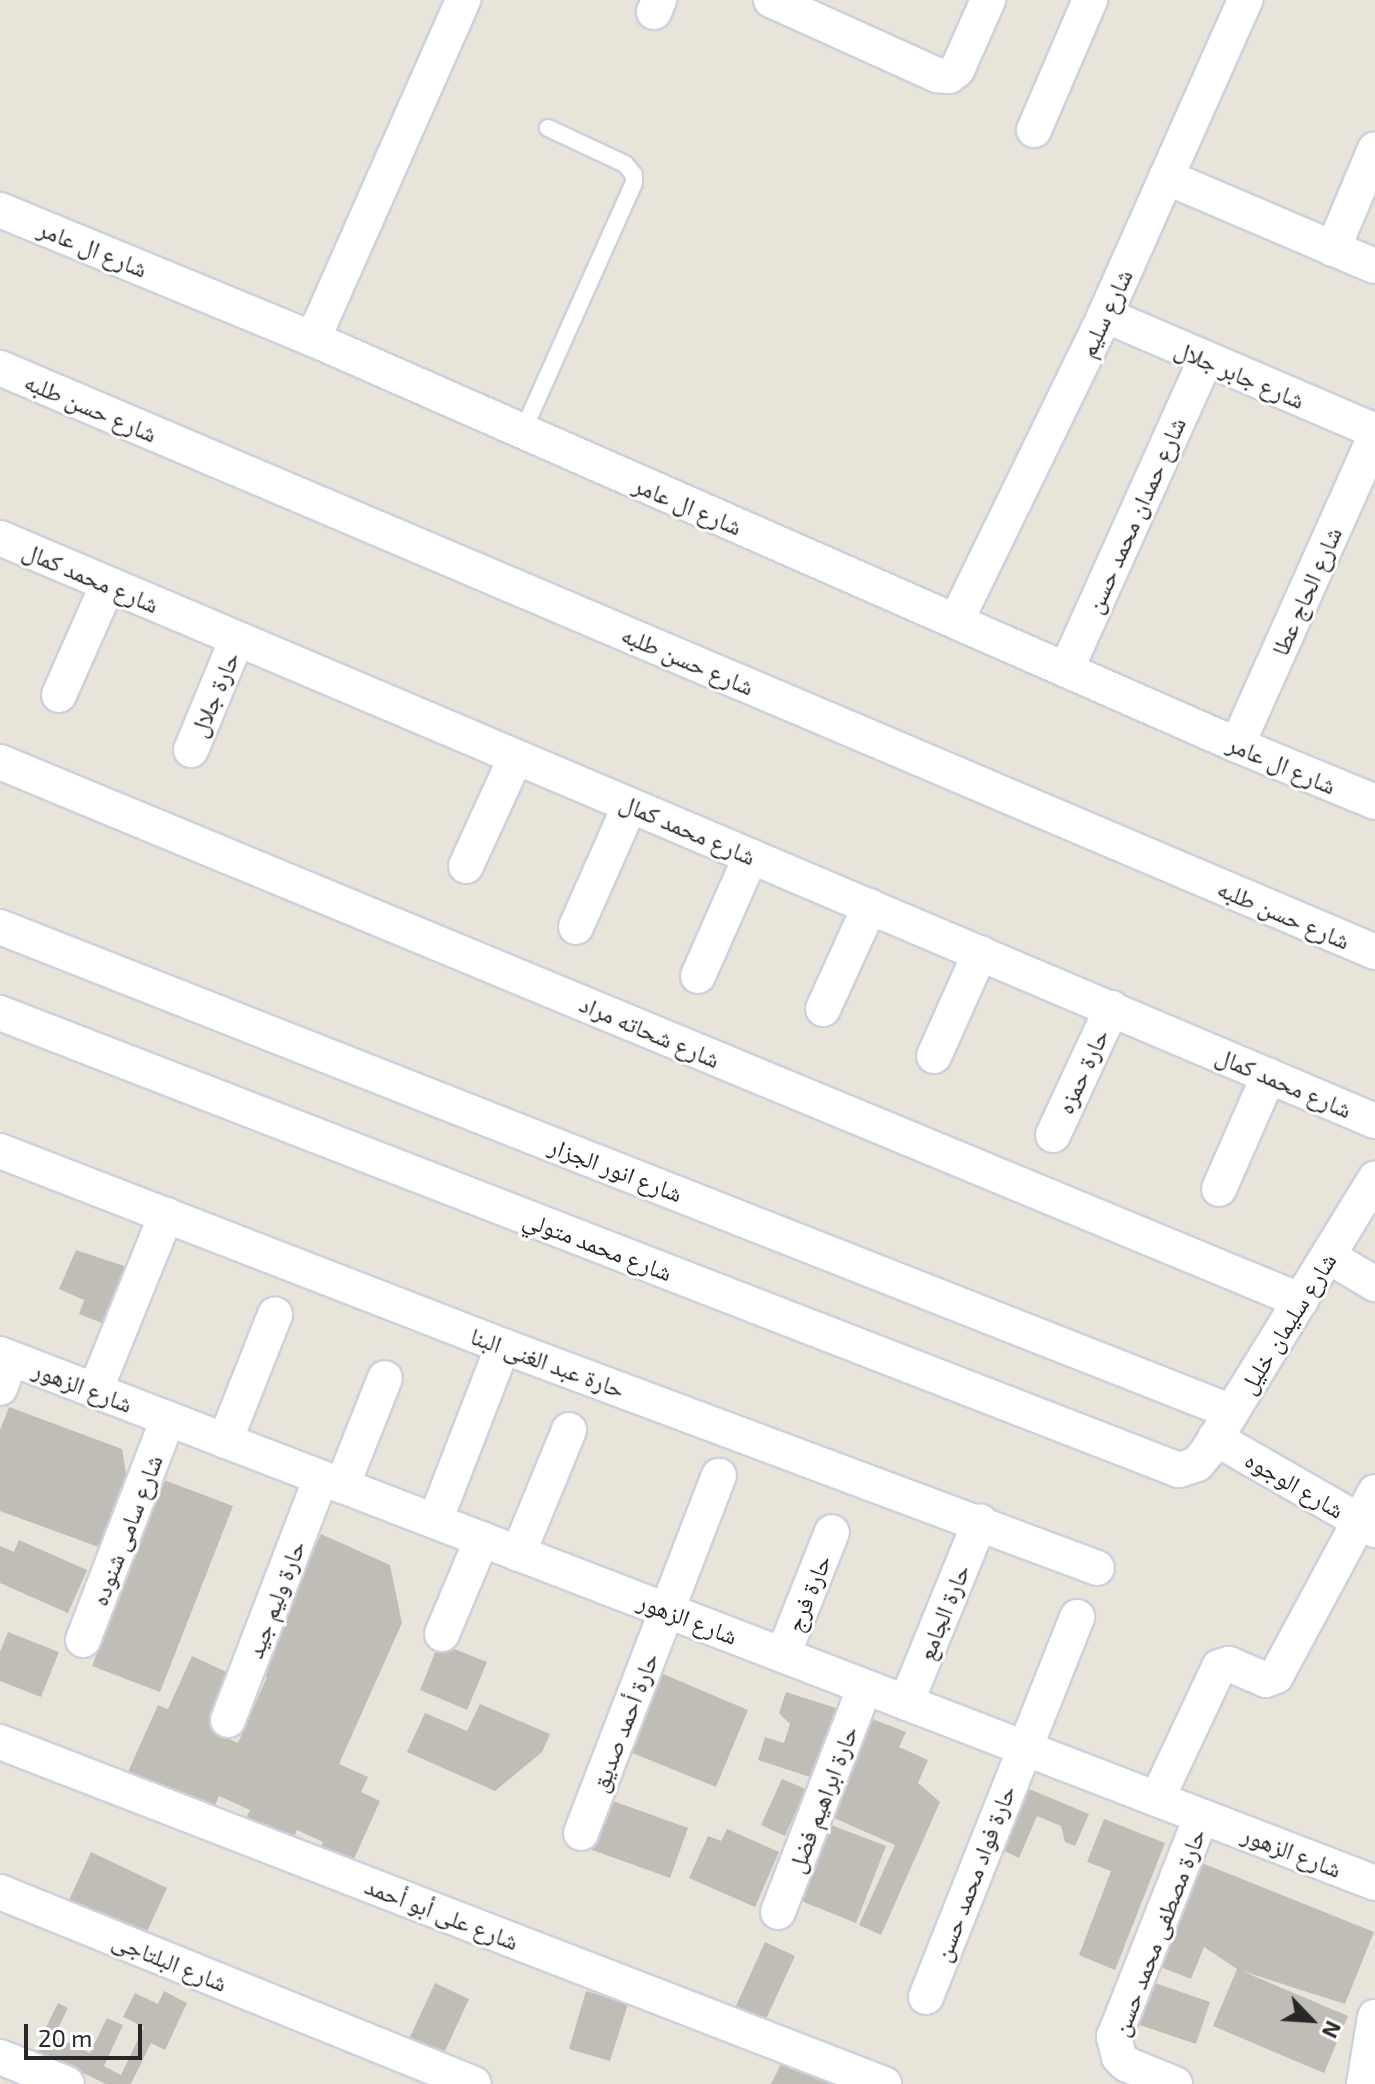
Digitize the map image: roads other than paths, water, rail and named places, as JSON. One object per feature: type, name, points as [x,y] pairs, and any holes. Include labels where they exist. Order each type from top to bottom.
[{"type":"street","points":[[313,339],[463,0]]},
{"type":"street","points":[[771,0],[813,8],[937,75],[949,76],[957,70],[988,0]]},
{"type":"street","points":[[1034,130],[1090,0]]},
{"type":"street","name":"شارع سليم","points":[[956,621],[1105,315],[1245,0]]},
{"type":"street","points":[[1333,249],[1375,149]]},
{"type":"street","points":[[1166,177],[1375,266]]},
{"type":"street","name":"شارع ال عامر","points":[[0,210],[313,339],[1237,745],[1375,802]]},
{"type":"street","name":"شارع جابر جلال","points":[[1105,315],[1375,434]]},
{"type":"street","name":"شارع حمدان محمد حسن","points":[[1066,670],[1205,360]]},
{"type":"street","name":"شارع حسن طلبه","points":[[0,368],[1375,952]]},
{"type":"street","name":"شارع الحاج عطا","points":[[1237,745],[1375,434]]},
{"type":"street","name":"شارع محمد كمال","points":[[0,538],[1375,1121]]},
{"type":"street","points":[[59,695],[108,584]]},
{"type":"street","name":"حارة جلال","points":[[191,750],[237,639]]},
{"type":"street","points":[[466,866],[516,757]]},
{"type":"street","name":"شارع شحاته مراد","points":[[0,762],[1301,1301]]},
{"type":"street","points":[[576,927],[630,805]]},
{"type":"street","points":[[698,976],[751,856]]},
{"type":"street","points":[[823,1009],[870,906]]},
{"type":"street","name":"شارع انور الجزار","points":[[0,927],[1215,1438]]},
{"type":"street","points":[[934,1056],[980,953]]},
{"type":"street","name":"حارة حمزه","points":[[1053,1135],[1112,1008]]},
{"type":"street","name":"شارع محمد متولي","points":[[0,1013],[1170,1467],[1179,1470],[1215,1438]]},
{"type":"street","points":[[1219,1189],[1269,1075]]},
{"type":"street","name":"حارة عبد الغنى البنا","points":[[0,1151],[503,1346],[1097,1568]]},
{"type":"street","name":"شارع سليمان خليل","points":[[1215,1438],[1375,1179]]},
{"type":"street","points":[[95,1391],[166,1215]]},
{"type":"street","points":[[1328,1256],[1375,1284]]},
{"type":"street","points":[[225,1441],[275,1315]]},
{"type":"street","points":[[435,1521],[503,1346]]},
{"type":"street","name":"شارع الزهور","points":[[4,1367],[95,1391],[1375,1883]]},
{"type":"street","name":"حارة وليم جيد","points":[[228,1720],[332,1482],[385,1378]]},
{"type":"street","name":"شارع سامى شنوده","points":[[83,1640],[168,1419]]},
{"type":"street","points":[[518,1554],[569,1430]]},
{"type":"street","name":"شارع الوجوه","points":[[1215,1438],[1369,1514]]},
{"type":"street","name":"حارة أحمد صديق","points":[[581,1833],[719,1476]]},
{"type":"street","points":[[1157,1799],[1219,1667],[1229,1664],[1266,1680],[1276,1676],[1369,1514]]},
{"type":"street","name":"حارة الجامع","points":[[906,1703],[980,1522]]},
{"type":"street","name":"حارة فرج","points":[[783,1655],[832,1532]]},
{"type":"street","points":[[442,1634],[482,1539]]},
{"type":"street","name":"حارة فواد محمد حسن","points":[[926,1997],[1077,1617]]},
{"type":"street","name":"حارة ابراهيم فضل","points":[[778,1912],[865,1687]]},
{"type":"street","name":"شارع على أبو أحمد","points":[[0,1742],[884,2084]]},
{"type":"street","name":"حارة مصطفى محمد حسن","points":[[1175,2084],[1126,2064],[1115,2047],[1117,2027],[1201,1817]]},
{"type":"street","name":"شارع البلتاجى","points":[[0,1892],[474,2084]]},
{"type":"street","points":[[1364,2084],[1375,2017]]},
{"type":"street","points":[[0,2057],[67,2084]]},
{"type":"lane","points":[[522,433],[634,183],[634,175],[625,164],[548,128]]}]
